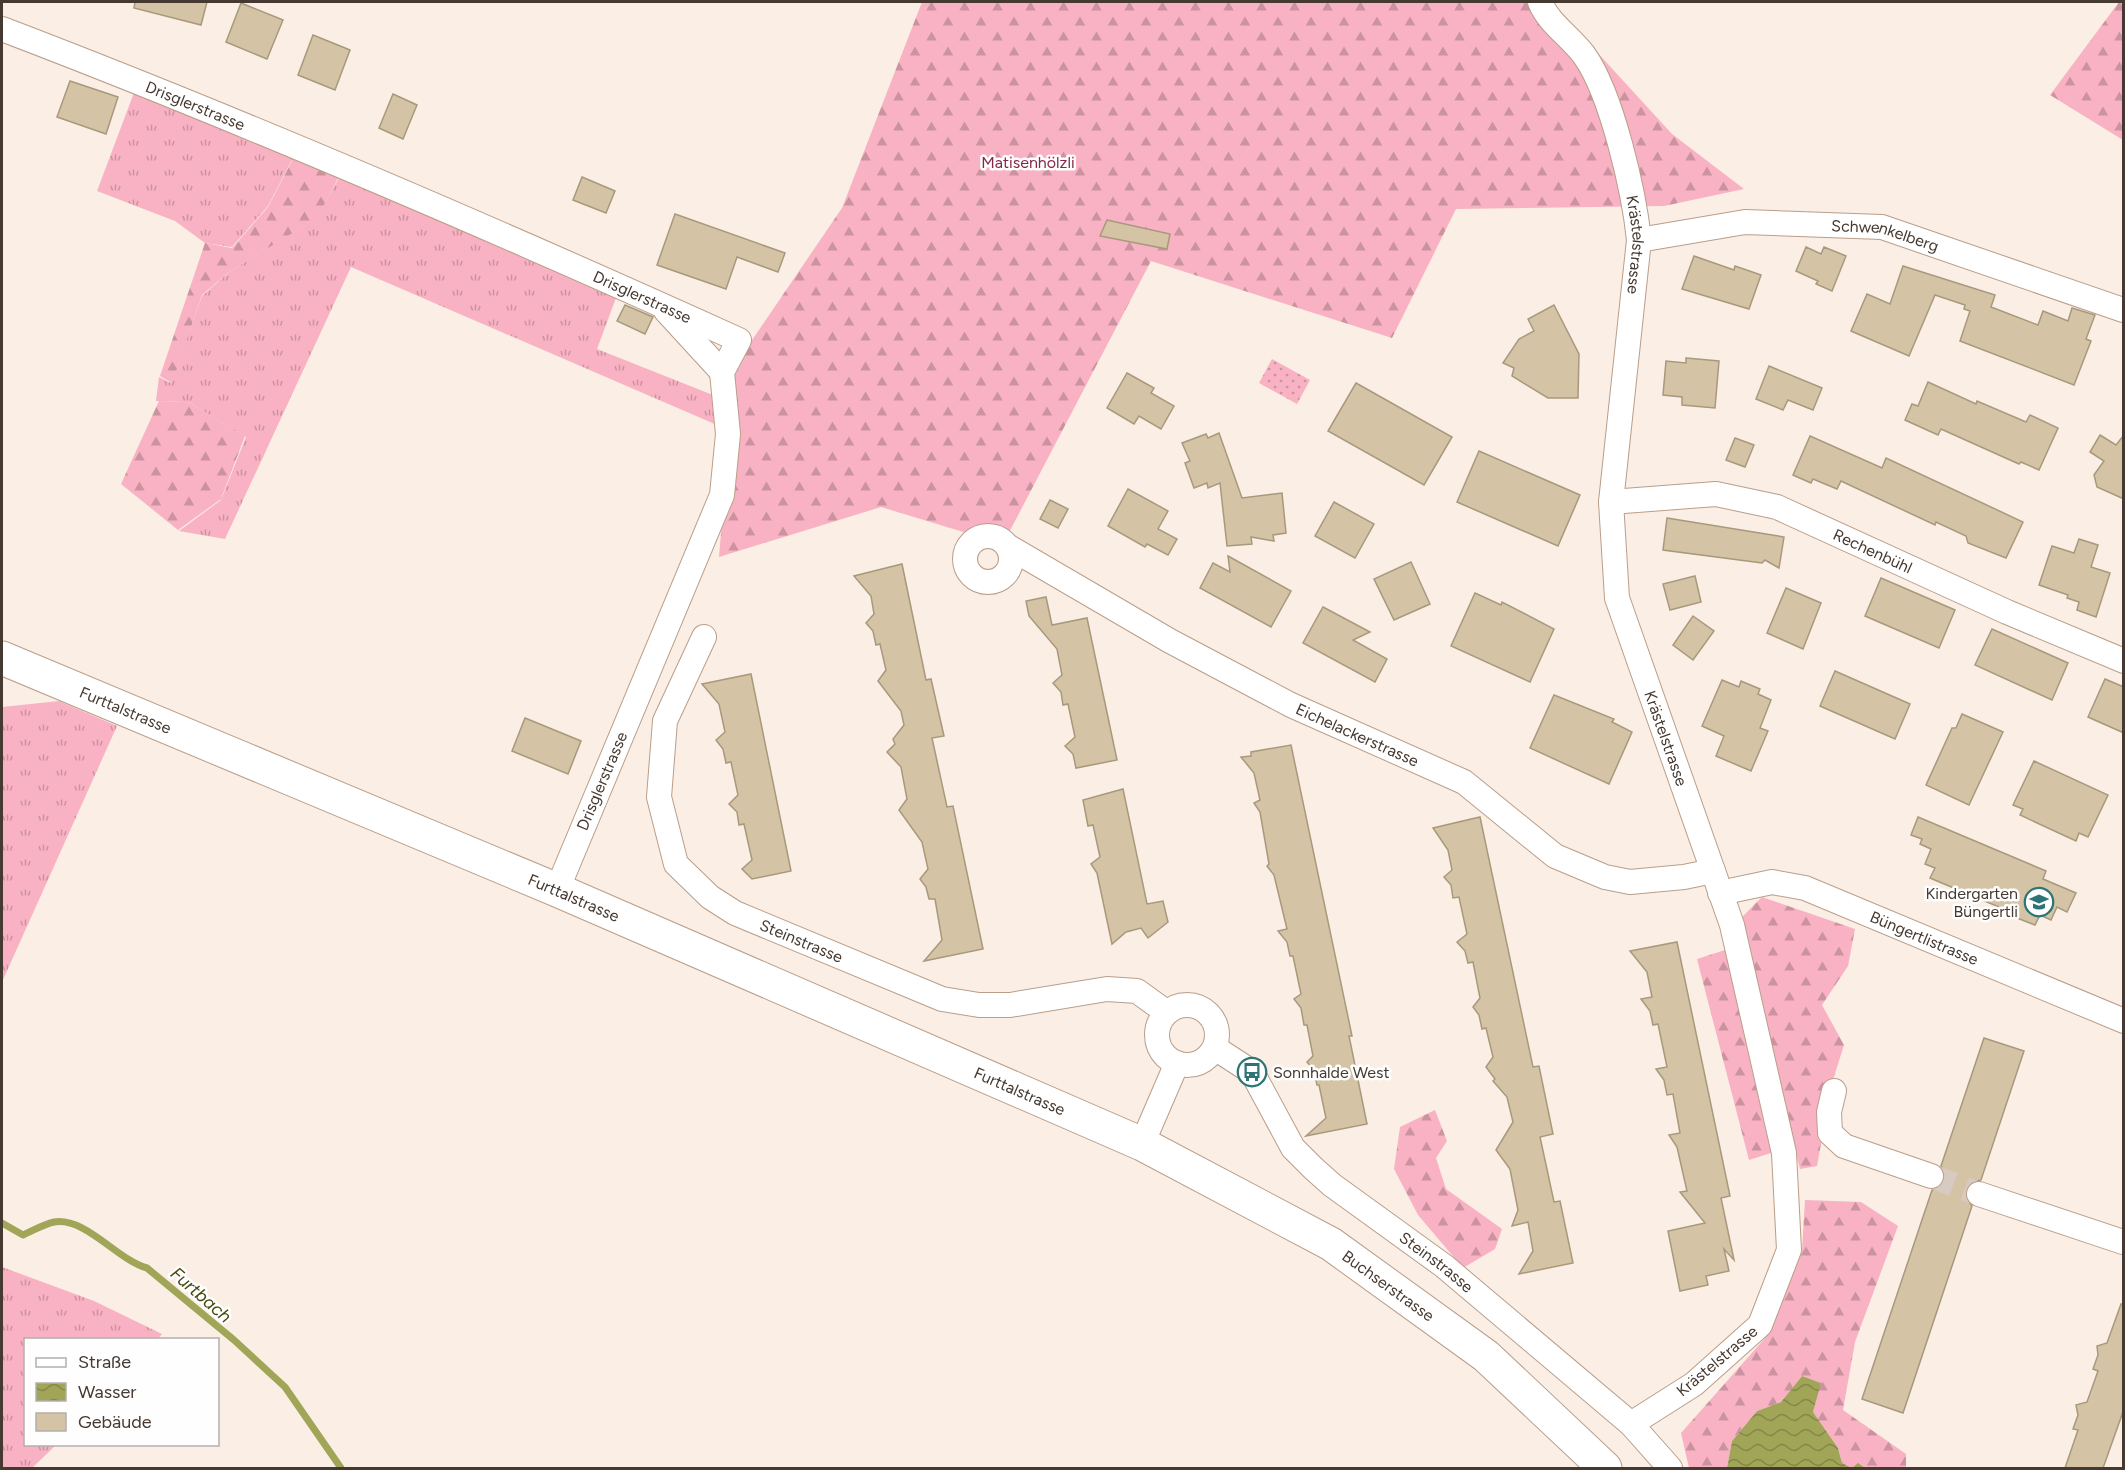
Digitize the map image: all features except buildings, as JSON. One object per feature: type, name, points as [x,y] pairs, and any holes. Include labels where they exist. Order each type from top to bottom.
[{"type":"main road","name":"Furttalstrasse","points":[[2,658],[557,890],[1142,1143]]},
{"type":"main road","name":"Buchserstrasse","points":[[1142,1143],[1331,1244],[1486,1356],[1605,1468]]},
{"type":"street","name":"Krästelstrasse","points":[[1540,2],[1544,13],[1583,53],[1603,88],[1636,214],[1638,240],[1611,502],[1617,598],[1732,925],[1785,1153],[1790,1250],[1760,1325],[1694,1384],[1631,1424]]},
{"type":"street","name":"Drisglerstrasse","points":[[2,30],[112,71],[311,154],[661,304],[739,340],[722,372],[728,434],[722,495],[557,890]]},
{"type":"street","name":"Schwenkelberg","points":[[1638,240],[1745,222],[1881,227],[2123,310]]},
{"type":"street","points":[[661,304],[722,372]]},
{"type":"street","name":"Rechenbühl","points":[[1611,502],[1716,494],[1777,507],[2007,612],[2124,661]]},
{"type":"street","name":"Eichelackerstrasse","points":[[1009,547],[1170,641],[1291,705],[1464,782],[1556,856],[1605,877],[1630,882],[1684,877],[1717,882]]},
{"type":"street","name":"Steinstrasse","points":[[704,637],[665,721],[659,797],[676,864],[710,897],[735,913],[942,999],[979,1005],[1010,1005],[1046,1001],[1107,989],[1137,991],[1167,1012]]},
{"type":"street","name":"Büngertlistrasse","points":[[1717,882],[1772,882],[1805,888],[2124,1021]]},
{"type":"street","points":[[1186,1004],[1205,1010],[1217,1028],[1215,1048],[1199,1063],[1188,1065],[1177,1063],[1162,1052],[1157,1036],[1161,1019],[1167,1012],[1186,1004]]},
{"type":"street","name":"Steinstrasse","points":[[1215,1048],[1252,1072],[1293,1148],[1313,1168],[1332,1185],[1444,1266],[1631,1424],[1670,1468]]},
{"type":"street","points":[[1142,1143],[1177,1063]]},
{"type":"street","points":[[1834,1091],[1829,1112],[1830,1133],[1844,1146],[1931,1176]]},
{"type":"street","points":[[1979,1194],[2123,1242]]},
{"type":"green space","name":"Matisenhölzli","points":[[922,2],[1551,2],[1672,134],[1744,189],[1664,206],[1456,209],[1392,338],[1151,261],[1003,544],[881,507],[719,557],[735,365],[842,208]]},
{"type":"green space","points":[[2119,2],[2124,2],[2123,140],[2050,95]]},
{"type":"green space","points":[[135,90],[295,154],[268,206],[232,247],[205,243],[175,221],[97,191]]},
{"type":"green space","points":[[295,155],[341,173],[317,218],[229,272],[202,295],[172,383],[160,376],[205,243],[232,248],[268,207]]},
{"type":"green space","points":[[342,173],[619,290],[597,349],[718,397],[717,425],[351,267],[225,539],[179,531],[221,500],[246,437],[188,402],[156,401],[159,377],[171,383],[202,296],[229,272],[316,218]]},
{"type":"green space","points":[[1272,359],[1310,380],[1297,404],[1259,383]]},
{"type":"green space","points":[[159,401],[188,402],[245,436],[221,499],[178,530],[121,484]]},
{"type":"green space","points":[[59,701],[117,726],[2,982],[2,707]]},
{"type":"green space","points":[[1762,897],[1855,929],[1848,966],[1822,1005],[1844,1045],[1832,1083],[1817,1166],[1800,1169],[1739,920]]},
{"type":"green space","points":[[1725,950],[1771,1153],[1749,1160],[1697,959]]},
{"type":"green space","points":[[1435,1110],[1447,1141],[1436,1158],[1446,1189],[1502,1229],[1495,1249],[1463,1268],[1418,1215],[1394,1169],[1400,1127]]},
{"type":"green space","points":[[1805,1200],[1861,1202],[1898,1226],[1855,1342],[1843,1410],[1906,1454],[1906,1468],[1865,1468],[1858,1464],[1852,1468],[1842,1463],[1838,1448],[1813,1412],[1820,1383],[1802,1376],[1781,1402],[1757,1411],[1732,1441],[1727,1468],[1689,1468],[1681,1433],[1766,1337],[1802,1251]]},
{"type":"green space","points":[[2,1267],[94,1301],[162,1334],[159,1338],[24,1338],[24,1446],[55,1446],[32,1468],[2,1468]]},
{"type":"water","points":[[1802,1376],[1821,1383],[1813,1412],[1838,1448],[1842,1463],[1852,1468],[1727,1468],[1732,1441],[1757,1411],[1781,1402]]},
{"type":"water","points":[[1858,1463],[1865,1468],[1852,1468]]},
{"type":"waterway","name":"Furtbach","points":[[2,1223],[23,1235],[50,1223],[66,1222],[90,1232],[124,1257],[147,1268],[234,1340],[285,1387],[341,1468]]},
{"type":"tunnel","points":[[1931,1176],[1979,1194]]},
{"type":"place","name":"Kindergarten Büngertli","points":[[2039,902]]},
{"type":"place","name":"Sonnhalde West","points":[[1252,1072]]}]
